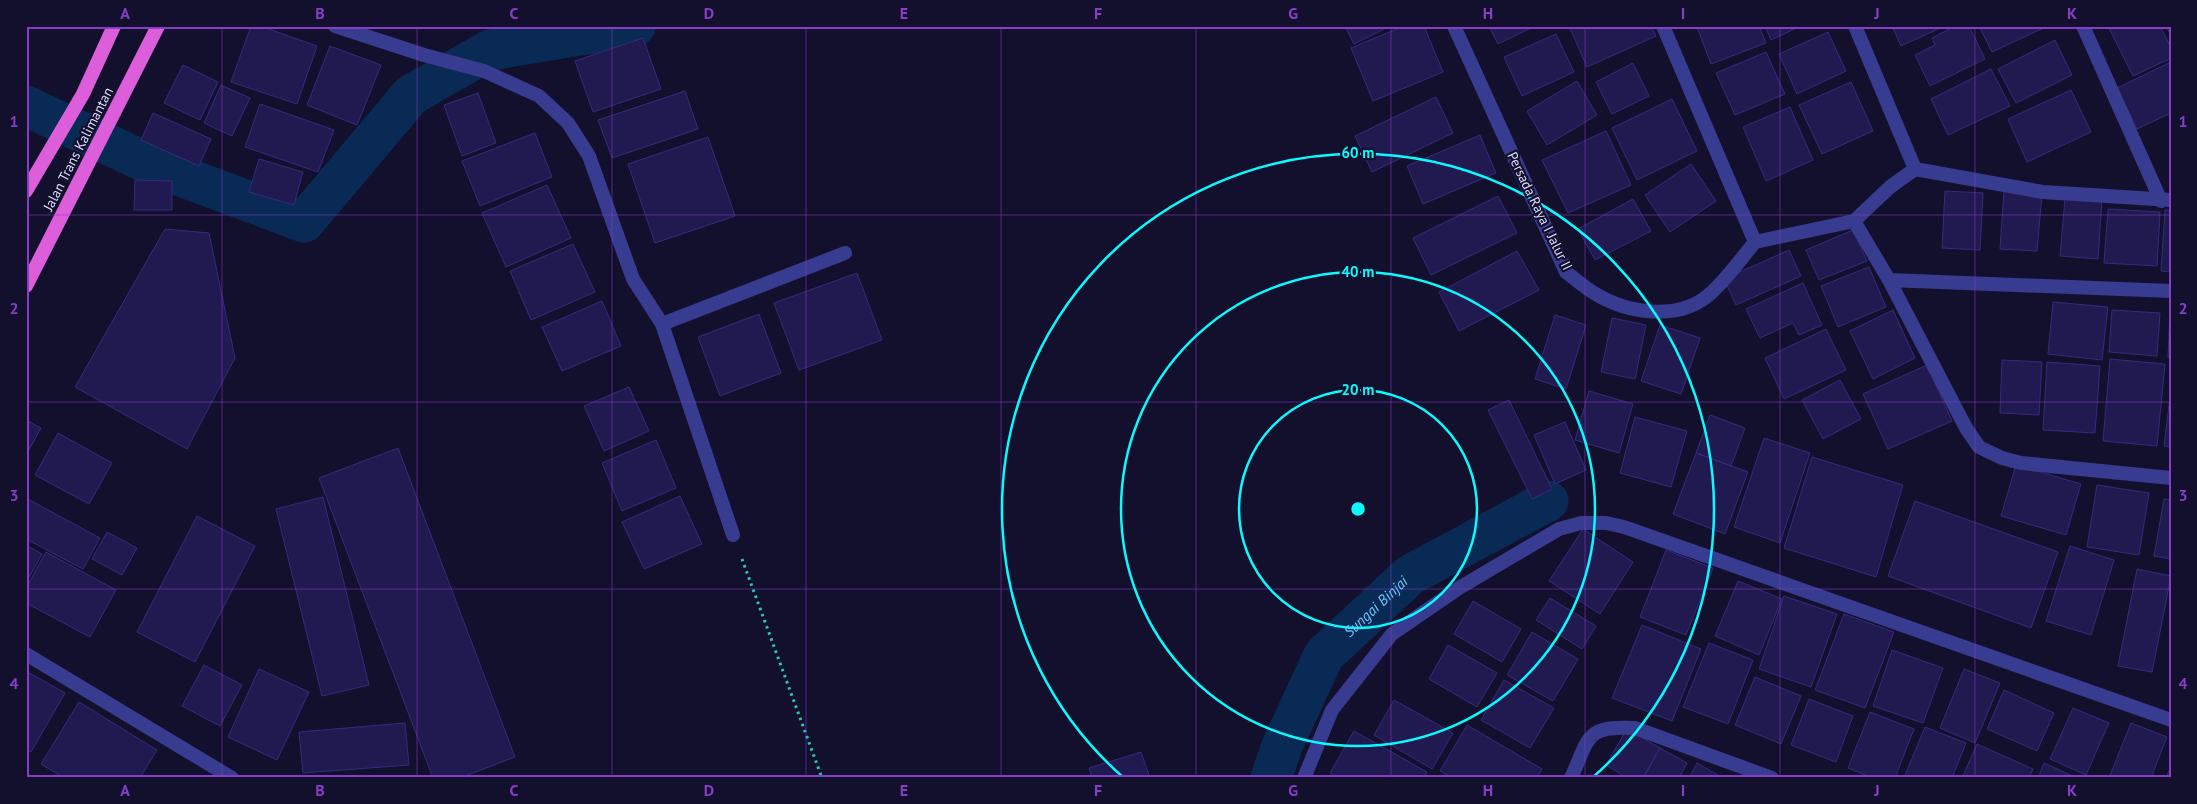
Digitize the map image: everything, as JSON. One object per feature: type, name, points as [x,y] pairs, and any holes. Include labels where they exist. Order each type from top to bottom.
[{"type":"highway","name":"Jalan Trans Kalimantan","points":[[29,186],[83,94],[114,26]]},
{"type":"highway","name":"Jalan Trans Kalimantan","points":[[26,286],[158,26]]},
{"type":"street","points":[[336,26],[424,55],[484,71],[539,96],[568,123],[588,156],[633,279],[662,324],[733,535]]},
{"type":"street","name":"Persada Raya I Jalur II","points":[[1454,26],[1566,272],[1594,293],[1625,307],[1666,312],[1689,307],[1711,293],[1755,242]]},
{"type":"street","points":[[1663,26],[1755,242],[1854,221],[1890,187],[1915,169],[2043,192],[2166,201],[2083,26]]},
{"type":"street","points":[[1855,26],[1915,169]]},
{"type":"street","points":[[1854,221],[1889,280],[1966,428],[1979,447],[2002,458],[2021,462],[2171,478]]},
{"type":"street","points":[[662,324],[846,253]]},
{"type":"street","points":[[1889,280],[2171,291]]},
{"type":"street","points":[[1304,778],[1332,710],[1392,634],[1460,588],[1559,529],[1581,524],[1606,524],[1624,527],[2171,720]]},
{"type":"street","points":[[26,654],[232,778]]},
{"type":"street","points":[[1571,778],[1589,738],[1600,729],[1615,727],[1635,728],[1772,778]]},
{"type":"path","points":[[733,535],[822,778]]},
{"type":"building","points":[[251,26],[260,26],[317,46],[297,104],[231,82]]},
{"type":"building","points":[[1345,26],[1390,26],[1354,44]]},
{"type":"building","points":[[1404,26],[1424,26],[1443,72],[1373,101],[1351,48]]},
{"type":"building","points":[[1489,26],[1535,26],[1498,44]]},
{"type":"building","points":[[1569,26],[1651,26],[1656,36],[1587,67]]},
{"type":"building","points":[[1759,26],[1766,43],[1711,64],[1697,27]]},
{"type":"building","points":[[1765,26],[1801,26],[1771,40]]},
{"type":"building","points":[[1892,26],[1945,26],[1901,46]]},
{"type":"building","points":[[1955,26],[1969,26],[1985,59],[1930,86],[1915,55],[1935,45],[1932,38]]},
{"type":"building","points":[[1979,26],[2048,26],[1992,52]]},
{"type":"building","points":[[2108,26],[2160,26],[2171,48],[2171,58],[2133,76]]},
{"type":"building","points":[[2166,26],[2171,26],[2171,36]]},
{"type":"building","points":[[1828,32],[1846,71],[1797,94],[1779,54]]},
{"type":"building","points":[[1556,34],[1574,72],[1522,96],[1504,57]]},
{"type":"building","points":[[643,38],[661,89],[593,112],[575,61]]},
{"type":"building","points":[[2055,40],[2072,75],[2016,103],[1998,69]]},
{"type":"building","points":[[330,46],[381,65],[357,125],[307,105]]},
{"type":"building","points":[[1766,52],[1785,94],[1735,115],[1716,73]]},
{"type":"building","points":[[2171,62],[2171,113],[2137,129],[2117,88]]},
{"type":"building","points":[[1633,63],[1649,96],[1612,114],[1596,82]]},
{"type":"building","points":[[183,65],[218,82],[200,120],[164,103]]},
{"type":"building","points":[[1991,69],[2010,106],[1948,135],[1931,99]]},
{"type":"building","points":[[1577,81],[1597,115],[1547,145],[1527,111]]},
{"type":"building","points":[[1851,82],[1873,131],[1822,154],[1799,105]]},
{"type":"building","points":[[221,85],[250,98],[232,136],[204,123]]},
{"type":"building","points":[[2071,90],[2091,132],[2027,162],[2008,119]]},
{"type":"building","points":[[685,91],[698,129],[612,158],[598,120]]},
{"type":"building","points":[[478,93],[496,143],[462,156],[444,105]]},
{"type":"building","points":[[1436,97],[1453,133],[1372,172],[1355,136]]},
{"type":"building","points":[[1672,99],[1697,151],[1637,180],[1612,128]]},
{"type":"building","points":[[260,104],[334,130],[318,172],[245,147]]},
{"type":"building","points":[[1790,107],[1813,160],[1766,181],[1743,127]]},
{"type":"building","points":[[153,113],[211,139],[199,166],[141,140]]},
{"type":"building","points":[[1606,131],[1631,185],[1568,213],[1542,160]]},
{"type":"building","points":[[535,133],[552,177],[480,206],[462,161]]},
{"type":"building","points":[[1480,135],[1496,173],[1423,204],[1407,166]]},
{"type":"building","points":[[708,137],[735,216],[655,243],[628,164]]},
{"type":"building","points":[[259,159],[303,172],[294,205],[249,192]]},
{"type":"building","points":[[1691,164],[1716,201],[1670,232],[1645,195]]},
{"type":"building","points":[[135,180],[172,181],[172,210],[134,210]]},
{"type":"building","points":[[547,185],[571,238],[506,267],[482,213]]},
{"type":"building","points":[[1945,191],[1983,193],[1980,250],[1942,248]]},
{"type":"building","points":[[2004,191],[2042,194],[2037,251],[2000,249]]},
{"type":"building","points":[[1498,196],[1517,233],[1431,275],[1413,238]]},
{"type":"building","points":[[2065,198],[2102,200],[2098,259],[2060,256]]},
{"type":"building","points":[[1633,199],[1651,231],[1595,260],[1578,229]]},
{"type":"building","points":[[2108,209],[2160,212],[2157,266],[2104,263]]},
{"type":"building","points":[[2165,210],[2171,210],[2171,272],[2161,271]]},
{"type":"building","points":[[165,229],[209,233],[235,358],[187,449],[75,387]]},
{"type":"building","points":[[1853,230],[1867,261],[1819,280],[1806,250]]},
{"type":"building","points":[[573,244],[595,292],[531,320],[510,271]]},
{"type":"building","points":[[1789,250],[1801,276],[1736,305],[1724,279]]},
{"type":"building","points":[[1517,251],[1539,290],[1459,331],[1439,292]]},
{"type":"building","points":[[1869,267],[1886,307],[1838,327],[1821,286]]},
{"type":"building","points":[[857,273],[882,340],[799,370],[774,303]]},
{"type":"building","points":[[1803,283],[1822,325],[1799,335],[1793,323],[1760,338],[1746,309]]},
{"type":"building","points":[[602,301],[621,346],[562,371],[542,327]]},
{"type":"building","points":[[2053,302],[2108,307],[2102,360],[2048,354]]},
{"type":"building","points":[[1893,310],[1915,358],[1873,379],[1850,331]]},
{"type":"building","points":[[2112,310],[2160,313],[2157,356],[2109,352]]},
{"type":"building","points":[[2170,311],[2171,358],[2168,358]]},
{"type":"building","points":[[759,314],[781,373],[720,396],[698,337]]},
{"type":"building","points":[[1555,315],[1586,325],[1566,389],[1535,379]]},
{"type":"building","points":[[1612,318],[1646,325],[1635,379],[1601,372]]},
{"type":"building","points":[[1660,325],[1700,338],[1681,394],[1641,381]]},
{"type":"building","points":[[1826,329],[1846,370],[1784,399],[1765,358]]},
{"type":"building","points":[[2110,359],[2165,364],[2157,446],[2103,441]]},
{"type":"building","points":[[2002,360],[2042,362],[2039,415],[2000,413]]},
{"type":"building","points":[[2047,362],[2100,366],[2095,433],[2043,430]]},
{"type":"building","points":[[1927,365],[1952,421],[1888,449],[1863,394]]},
{"type":"building","points":[[1840,380],[1861,419],[1823,439],[1802,400]]},
{"type":"building","points":[[629,387],[649,431],[604,451],[584,406]]},
{"type":"building","points":[[2171,389],[2171,447],[2164,446]]},
{"type":"building","points":[[1589,391],[1633,404],[1619,453],[1575,440]]},
{"type":"building","points":[[1509,400],[1552,489],[1532,499],[1488,410]]},
{"type":"building","points":[[1710,415],[1745,428],[1731,466],[1696,453]]},
{"type":"building","points":[[1635,417],[1687,431],[1671,487],[1620,473]]},
{"type":"building","points":[[26,420],[41,428],[26,455]]},
{"type":"building","points":[[1565,422],[1586,470],[1555,484],[1534,435]]},
{"type":"building","points":[[58,433],[112,463],[89,504],[35,475]]},
{"type":"building","points":[[1764,438],[1810,453],[1780,543],[1734,527]]},
{"type":"building","points":[[656,440],[676,488],[622,511],[602,463]]},
{"type":"building","points":[[398,448],[515,757],[460,778],[433,778],[319,478]]},
{"type":"building","points":[[1696,453],[1748,472],[1725,534],[1673,514]]},
{"type":"building","points":[[1812,457],[1903,485],[1876,577],[1784,548]]},
{"type":"building","points":[[2016,465],[2081,484],[2066,535],[2001,516]]},
{"type":"building","points":[[2097,485],[2149,493],[2139,555],[2087,547]]},
{"type":"building","points":[[680,496],[702,544],[644,569],[622,522]]},
{"type":"building","points":[[323,497],[369,685],[322,696],[276,509]]},
{"type":"building","points":[[26,498],[100,538],[83,569],[26,539]]},
{"type":"building","points":[[2164,499],[2171,500],[2171,559],[2154,556]]},
{"type":"building","points":[[1915,501],[2058,552],[2031,628],[1888,576]]},
{"type":"building","points":[[197,516],[255,546],[195,662],[137,632]]},
{"type":"building","points":[[1583,529],[1633,562],[1600,614],[1549,581]]},
{"type":"building","points":[[107,532],[137,548],[122,575],[92,559]]},
{"type":"building","points":[[26,545],[42,554],[26,583]]},
{"type":"building","points":[[2070,546],[2114,560],[2091,635],[2046,621]]},
{"type":"building","points":[[1666,550],[1713,568],[1686,635],[1640,617]]},
{"type":"building","points":[[46,552],[116,590],[90,637],[26,603],[26,588]]},
{"type":"building","points":[[2137,569],[2171,576],[2152,672],[2118,666]]},
{"type":"building","points":[[1738,581],[1782,599],[1759,655],[1715,636]]},
{"type":"building","points":[[1784,596],[1837,614],[1811,687],[1759,669]]},
{"type":"building","points":[[1550,598],[1596,626],[1582,649],[1536,620]]},
{"type":"building","points":[[1473,601],[1521,629],[1502,662],[1454,634]]},
{"type":"building","points":[[1844,614],[1894,632],[1865,708],[1815,690]]},
{"type":"building","points":[[1642,625],[1701,649],[1672,721],[1612,698]]},
{"type":"building","points":[[1532,632],[1578,659],[1553,701],[1507,675]]},
{"type":"building","points":[[1709,643],[1753,660],[1728,724],[1683,707]]},
{"type":"building","points":[[1448,645],[1497,673],[1477,707],[1429,679]]},
{"type":"building","points":[[1892,650],[1943,668],[1923,723],[1873,706]]},
{"type":"building","points":[[204,665],[242,685],[220,726],[182,706]]},
{"type":"building","points":[[259,669],[309,692],[277,760],[228,737]]},
{"type":"building","points":[[1964,669],[2000,683],[1975,743],[1940,728]]},
{"type":"building","points":[[26,671],[65,693],[31,752],[26,750]]},
{"type":"building","points":[[1755,677],[1801,696],[1781,744],[1735,725]]},
{"type":"building","points":[[1504,680],[1554,708],[1530,748],[1481,720]]},
{"type":"building","points":[[2004,690],[2054,713],[2037,751],[1987,729]]},
{"type":"building","points":[[1809,699],[1853,716],[1836,762],[1791,745]]},
{"type":"building","points":[[1394,700],[1453,733],[1432,769],[1374,735]]},
{"type":"building","points":[[79,702],[157,750],[140,778],[64,778],[41,764]]},
{"type":"building","points":[[2073,708],[2109,723],[2086,775],[2050,759]]},
{"type":"building","points":[[1870,712],[1914,729],[1895,778],[1873,778],[1848,768]]},
{"type":"building","points":[[405,723],[409,765],[303,773],[299,732]]},
{"type":"building","points":[[2131,723],[2167,737],[2151,778],[2109,778]]},
{"type":"building","points":[[1467,725],[1542,769],[1537,778],[1453,778],[1440,771]]},
{"type":"building","points":[[1925,727],[1966,743],[1952,778],[1904,778]]},
{"type":"building","points":[[1627,729],[1660,748],[1643,778],[1627,778],[1606,765]]},
{"type":"building","points":[[1354,731],[1427,772],[1423,778],[1338,778],[1330,773]]},
{"type":"building","points":[[1977,744],[2033,769],[2029,778],[1962,778]]},
{"type":"building","points":[[1660,748],[1687,763],[1679,778],[1643,778]]},
{"type":"building","points":[[1141,752],[1150,778],[1092,778],[1089,768]]},
{"type":"building","points":[[1697,763],[1723,778],[1689,778]]},
{"type":"building","points":[[2044,763],[2077,778],[2038,778]]},
{"type":"building","points":[[2171,766],[2171,778],[2166,778]]},
{"type":"waterway","points":[[26,106],[154,166],[304,222],[411,95],[490,50],[635,26]]},
{"type":"waterway","name":"Sungai Binjai","points":[[1271,778],[1282,746],[1324,655],[1410,575],[1548,501]]}]
